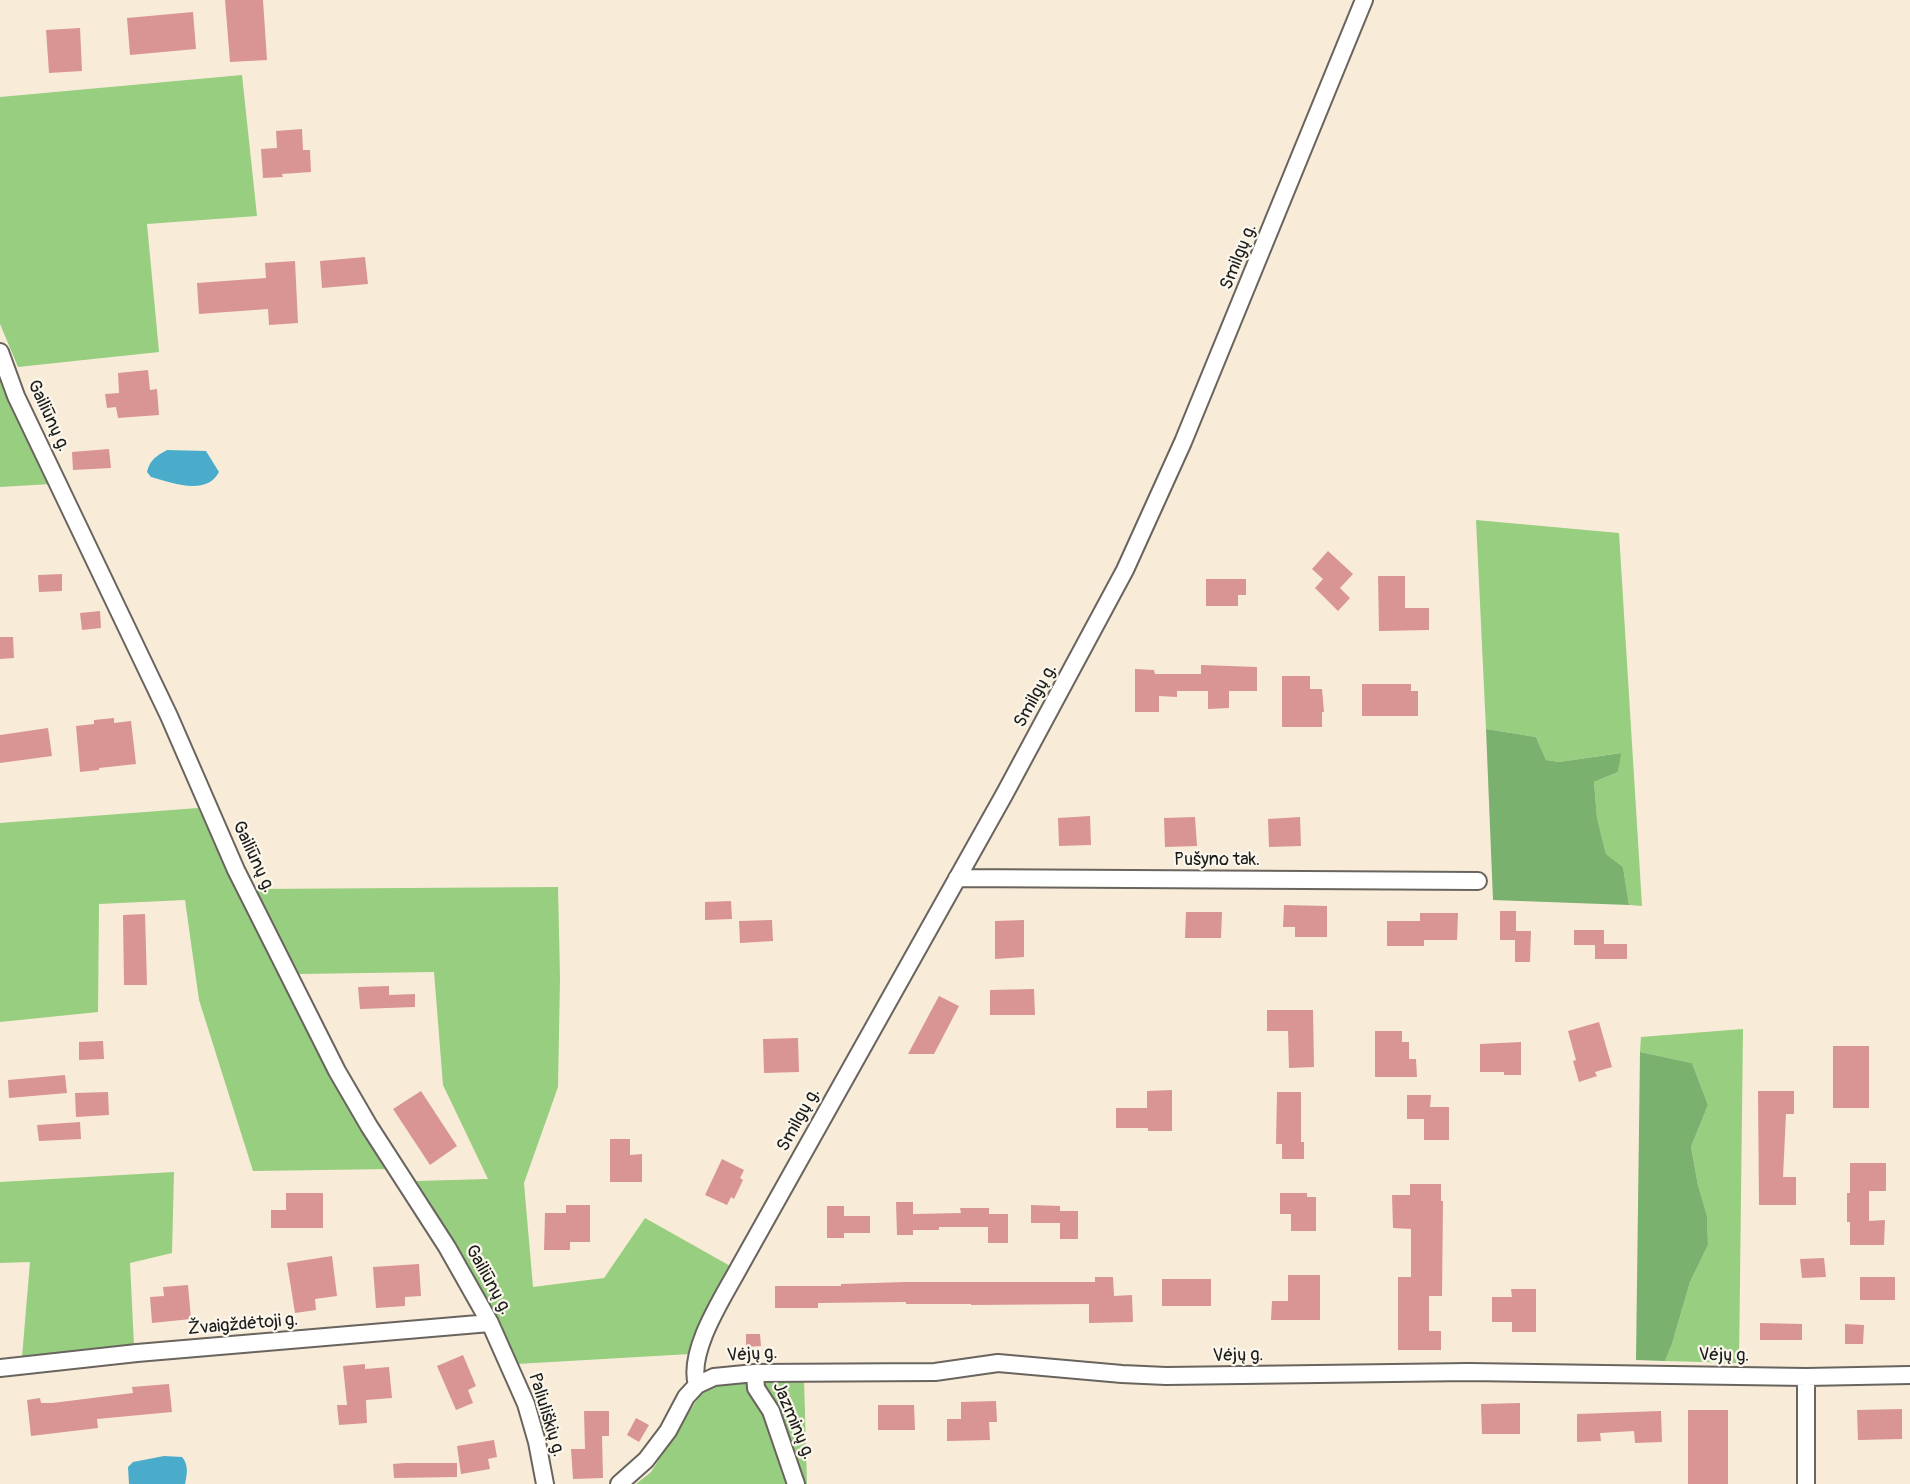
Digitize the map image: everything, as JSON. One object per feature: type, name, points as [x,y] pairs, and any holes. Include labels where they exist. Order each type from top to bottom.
[{"type":"street","name":"Smilgų g.","points":[[697,1385],[694,1366],[706,1330],[1074,667],[1125,570],[1184,442],[1364,0]]},
{"type":"street","name":"Gailiūnų g.","points":[[2,362],[21,407],[169,716],[236,870],[337,1071],[369,1126],[447,1247],[490,1323],[506,1359]]},
{"type":"street","name":"Pušyno tak.","points":[[957,878],[1478,881]]},
{"type":"street","name":"Žvaigždėtoji g.","points":[[0,1368],[137,1353],[490,1323]]},
{"type":"street","name":"Paliuliškių g.","points":[[506,1359],[526,1404],[537,1442],[545,1484]]},
{"type":"street","name":"Vėjų g.","points":[[697,1385],[714,1377],[754,1373],[935,1372],[998,1363],[1166,1376],[1470,1372],[1806,1377],[1910,1375]]},
{"type":"street","name":"Jazminų g.","points":[[754,1373],[756,1389],[771,1411],[796,1484]]},
{"type":"street","points":[[1806,1377],[1806,1484]]},
{"type":"street","points":[[619,1484],[646,1460],[668,1431],[686,1396],[697,1385]]},
{"type":"green space","points":[[242,75],[257,216],[147,224],[159,352],[18,367],[0,324],[0,97]]},
{"type":"green space","points":[[3,379],[51,484],[0,487],[0,380]]},
{"type":"green space","points":[[1476,520],[1619,533],[1642,906],[1629,905],[1623,867],[1606,854],[1597,818],[1594,782],[1618,772],[1620,753],[1559,762],[1546,760],[1536,737],[1486,729]]},
{"type":"green space","points":[[1486,729],[1536,737],[1546,760],[1559,762],[1621,753],[1618,772],[1594,782],[1597,818],[1606,854],[1623,867],[1629,905],[1493,900]]},
{"type":"green space","points":[[198,808],[223,860],[390,1169],[253,1171],[199,1000],[185,900],[99,904],[98,1012],[0,1022],[0,823]]},
{"type":"green space","points":[[558,887],[560,978],[558,1087],[524,1183],[533,1287],[604,1278],[645,1218],[732,1267],[690,1354],[517,1364],[497,1323],[416,1181],[488,1179],[443,1085],[434,972],[299,974],[254,889]]},
{"type":"green space","points":[[1743,1029],[1739,1363],[1665,1361],[1690,1282],[1708,1245],[1707,1216],[1691,1147],[1708,1105],[1692,1063],[1640,1052],[1641,1037]]},
{"type":"green space","points":[[1640,1052],[1692,1063],[1708,1105],[1691,1147],[1707,1216],[1708,1245],[1690,1282],[1665,1361],[1636,1360]]},
{"type":"green space","points":[[174,1172],[172,1253],[130,1263],[134,1346],[22,1357],[30,1262],[0,1263],[0,1182]]},
{"type":"green space","points":[[804,1378],[807,1484],[636,1484],[651,1472],[703,1390],[727,1380]]},
{"type":"water","points":[[167,450],[206,451],[219,472],[206,484],[198,486],[188,486],[151,477],[147,472],[150,464]]},
{"type":"water","points":[[164,1456],[182,1457],[187,1467],[185,1484],[129,1484],[128,1467],[133,1462]]},
{"type":"building","points":[[225,0],[263,0],[267,60],[230,62]]},
{"type":"building","points":[[193,12],[196,49],[130,55],[127,18]]},
{"type":"building","points":[[80,28],[82,71],[49,73],[46,30]]},
{"type":"building","points":[[302,129],[303,150],[310,150],[311,172],[263,178],[261,149],[277,148],[276,131]]},
{"type":"building","points":[[365,257],[368,284],[322,288],[320,261]]},
{"type":"building","points":[[295,261],[298,323],[269,325],[268,309],[199,314],[197,283],[266,278],[265,263]]},
{"type":"building","points":[[148,370],[150,390],[157,389],[159,415],[118,418],[116,407],[107,408],[105,394],[119,393],[118,373]]},
{"type":"building","points":[[109,449],[111,468],[73,470],[72,452]]},
{"type":"building","points":[[1328,551],[1353,574],[1340,588],[1350,598],[1338,611],[1315,588],[1323,579],[1312,569]]},
{"type":"building","points":[[62,574],[62,591],[39,592],[38,575]]},
{"type":"building","points":[[1378,576],[1405,576],[1405,608],[1429,608],[1429,630],[1379,631]]},
{"type":"building","points":[[1206,579],[1246,579],[1246,595],[1238,595],[1238,606],[1206,606]]},
{"type":"building","points":[[100,611],[101,628],[82,630],[80,613]]},
{"type":"building","points":[[0,637],[13,637],[14,658],[0,659]]},
{"type":"building","points":[[1201,665],[1257,667],[1257,691],[1229,691],[1229,708],[1208,709],[1208,691],[1177,691],[1177,697],[1159,696],[1159,712],[1135,712],[1135,669],[1154,670],[1155,674],[1201,674]]},
{"type":"building","points":[[1282,676],[1310,676],[1310,689],[1322,689],[1324,712],[1322,712],[1322,727],[1282,727]]},
{"type":"building","points":[[1362,684],[1411,684],[1411,691],[1418,691],[1418,716],[1362,716]]},
{"type":"building","points":[[114,718],[114,723],[131,721],[136,764],[80,772],[76,726],[94,724],[94,720]]},
{"type":"building","points":[[48,728],[52,756],[0,763],[0,735]]},
{"type":"building","points":[[1090,816],[1091,845],[1059,846],[1058,818]]},
{"type":"building","points":[[1195,817],[1197,846],[1165,847],[1164,818]]},
{"type":"building","points":[[1300,817],[1301,846],[1269,847],[1268,819]]},
{"type":"building","points":[[731,901],[732,919],[705,920],[705,902]]},
{"type":"building","points":[[1284,905],[1327,906],[1327,937],[1295,937],[1295,927],[1283,927]]},
{"type":"building","points":[[1500,911],[1516,911],[1516,931],[1531,931],[1530,962],[1515,962],[1515,940],[1500,940]]},
{"type":"building","points":[[1186,912],[1222,912],[1221,938],[1185,938]]},
{"type":"building","points":[[1420,913],[1458,913],[1457,940],[1424,940],[1424,946],[1387,946],[1387,921],[1420,921]]},
{"type":"building","points":[[145,914],[147,985],[124,985],[123,915]]},
{"type":"building","points":[[772,920],[773,941],[740,943],[739,921]]},
{"type":"building","points":[[1024,920],[1024,957],[995,959],[995,921]]},
{"type":"building","points":[[1574,930],[1604,930],[1604,944],[1627,944],[1627,959],[1595,959],[1595,945],[1574,945]]},
{"type":"building","points":[[389,986],[389,995],[415,994],[415,1007],[360,1009],[358,987]]},
{"type":"building","points":[[1034,989],[1035,1015],[990,1015],[990,990]]},
{"type":"building","points":[[939,996],[959,1006],[934,1054],[908,1054]]},
{"type":"building","points":[[1267,1010],[1313,1010],[1314,1067],[1289,1068],[1288,1031],[1267,1031]]},
{"type":"building","points":[[1599,1022],[1612,1067],[1595,1072],[1597,1076],[1579,1082],[1568,1031]]},
{"type":"building","points":[[1375,1031],[1402,1031],[1402,1042],[1409,1042],[1409,1059],[1416,1059],[1417,1077],[1375,1077]]},
{"type":"building","points":[[798,1038],[799,1072],[764,1073],[763,1039]]},
{"type":"building","points":[[103,1041],[104,1059],[79,1060],[79,1042]]},
{"type":"building","points":[[1521,1042],[1521,1075],[1480,1072],[1480,1044]]},
{"type":"building","points":[[1833,1046],[1869,1046],[1869,1108],[1833,1108]]},
{"type":"building","points":[[65,1075],[67,1093],[9,1098],[8,1080]]},
{"type":"building","points":[[1172,1090],[1172,1131],[1116,1128],[1116,1108],[1147,1108],[1147,1091]]},
{"type":"building","points":[[421,1091],[457,1146],[430,1165],[393,1109]]},
{"type":"building","points":[[1758,1091],[1794,1091],[1794,1114],[1786,1114],[1783,1177],[1796,1177],[1796,1205],[1759,1205]]},
{"type":"building","points":[[108,1092],[109,1115],[76,1117],[75,1093]]},
{"type":"building","points":[[1277,1092],[1301,1092],[1301,1142],[1304,1142],[1304,1159],[1282,1159],[1282,1144],[1276,1144]]},
{"type":"building","points":[[1407,1095],[1431,1095],[1430,1107],[1449,1107],[1449,1140],[1424,1140],[1424,1119],[1407,1119]]},
{"type":"building","points":[[80,1122],[81,1139],[39,1141],[37,1125]]},
{"type":"building","points":[[610,1139],[630,1139],[630,1155],[642,1154],[642,1182],[610,1182]]},
{"type":"building","points":[[722,1159],[744,1170],[740,1178],[743,1180],[734,1199],[731,1197],[727,1205],[705,1195]]},
{"type":"building","points":[[1850,1163],[1886,1163],[1886,1191],[1869,1191],[1869,1221],[1885,1220],[1884,1245],[1850,1245],[1847,1193],[1850,1193]]},
{"type":"building","points":[[1410,1184],[1441,1184],[1441,1201],[1443,1201],[1442,1296],[1429,1296],[1429,1331],[1441,1331],[1441,1350],[1398,1350],[1398,1277],[1411,1277],[1411,1229],[1393,1228],[1392,1195],[1410,1195]]},
{"type":"building","points":[[286,1193],[323,1193],[323,1228],[271,1228],[271,1210],[286,1210]]},
{"type":"building","points":[[1280,1193],[1307,1193],[1307,1197],[1316,1197],[1316,1231],[1291,1231],[1291,1214],[1280,1214]]},
{"type":"building","points":[[896,1202],[913,1202],[913,1214],[961,1213],[960,1208],[989,1208],[989,1214],[1008,1214],[1008,1243],[988,1243],[988,1227],[939,1227],[939,1230],[913,1230],[913,1235],[897,1235]]},
{"type":"building","points":[[566,1205],[590,1205],[590,1242],[570,1242],[570,1250],[544,1250],[545,1213],[566,1213]]},
{"type":"building","points":[[1031,1205],[1060,1206],[1060,1211],[1078,1211],[1078,1239],[1060,1239],[1060,1223],[1031,1223]]},
{"type":"building","points":[[827,1206],[844,1206],[844,1216],[870,1216],[870,1233],[844,1233],[844,1238],[827,1238]]},
{"type":"building","points":[[332,1256],[337,1296],[315,1299],[316,1310],[295,1313],[287,1263]]},
{"type":"building","points":[[1824,1258],[1826,1277],[1802,1278],[1800,1259]]},
{"type":"building","points":[[419,1264],[421,1296],[405,1297],[405,1306],[376,1308],[373,1267]]},
{"type":"building","points":[[1288,1275],[1320,1275],[1320,1320],[1271,1320],[1272,1301],[1288,1301]]},
{"type":"building","points":[[1095,1277],[1113,1277],[1114,1296],[1132,1295],[1133,1322],[1089,1323],[1089,1304],[818,1303],[818,1308],[775,1308],[775,1286],[841,1286],[841,1284],[906,1282],[1095,1282]]},
{"type":"building","points":[[1860,1277],[1895,1277],[1895,1300],[1860,1300]]},
{"type":"building","points":[[1162,1279],[1211,1279],[1211,1306],[1162,1306]]},
{"type":"building","points":[[188,1285],[191,1319],[152,1323],[150,1297],[164,1296],[163,1287]]},
{"type":"building","points":[[1511,1289],[1536,1289],[1536,1332],[1512,1332],[1512,1322],[1492,1322],[1492,1297],[1512,1297]]},
{"type":"building","points":[[1760,1323],[1802,1324],[1802,1340],[1760,1340]]},
{"type":"building","points":[[1845,1324],[1864,1325],[1863,1344],[1845,1344]]},
{"type":"building","points":[[746,1334],[760,1334],[761,1346],[746,1347]]},
{"type":"building","points":[[463,1355],[476,1386],[468,1390],[473,1403],[456,1410],[437,1366]]},
{"type":"building","points":[[365,1364],[365,1369],[389,1367],[392,1398],[366,1400],[367,1423],[339,1425],[337,1405],[347,1405],[343,1366]]},
{"type":"building","points":[[169,1384],[172,1412],[97,1419],[98,1428],[31,1436],[27,1400],[40,1398],[41,1403],[52,1403],[133,1393],[132,1387]]},
{"type":"building","points":[[996,1401],[997,1422],[989,1422],[990,1440],[947,1441],[947,1419],[961,1419],[961,1402]]},
{"type":"building","points":[[1520,1403],[1520,1434],[1482,1434],[1481,1404]]},
{"type":"building","points":[[878,1405],[914,1405],[915,1430],[878,1430]]},
{"type":"building","points":[[1902,1409],[1902,1439],[1858,1440],[1857,1410]]},
{"type":"building","points":[[1688,1410],[1728,1410],[1728,1484],[1688,1484]]},
{"type":"building","points":[[584,1411],[609,1411],[609,1436],[602,1436],[603,1478],[573,1479],[571,1449],[585,1449]]},
{"type":"building","points":[[1661,1411],[1662,1442],[1635,1443],[1634,1431],[1600,1433],[1601,1441],[1577,1442],[1577,1414]]},
{"type":"building","points":[[636,1418],[649,1425],[639,1442],[627,1435]]},
{"type":"building","points":[[494,1440],[497,1457],[488,1459],[490,1469],[461,1474],[457,1446]]},
{"type":"building","points":[[457,1463],[457,1477],[394,1478],[393,1464]]}]
